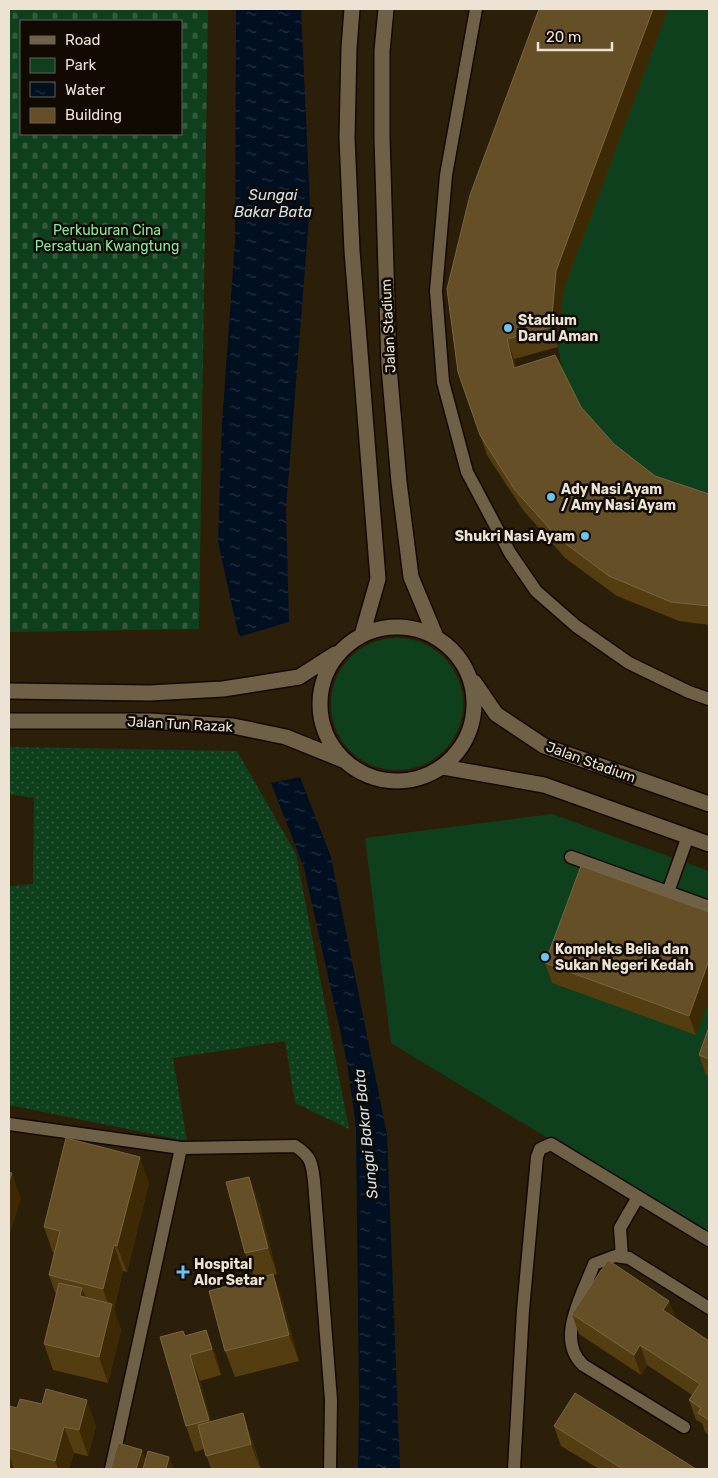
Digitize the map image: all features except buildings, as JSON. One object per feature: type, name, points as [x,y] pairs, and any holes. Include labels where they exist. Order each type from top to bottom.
[{"type":"main road","points":[[352,9],[347,138],[352,251],[378,579],[362,635]]},
{"type":"main road","name":"Jalan Stadium","points":[[386,9],[382,51],[382,138],[392,396],[399,482],[411,577],[436,637]]},
{"type":"main road","points":[[387,627],[412,628],[436,637],[456,653],[469,675],[475,700],[472,725],[461,749],[443,767],[420,778],[395,782],[369,777],[344,761],[331,744],[321,721],[320,695],[327,671],[341,650],[362,635],[387,627]]},
{"type":"main road","name":"Jalan Tun Razak","points":[[9,691],[150,693],[223,689],[299,677],[341,650]]},
{"type":"main road","name":"Jalan Stadium","points":[[469,675],[496,714],[544,746],[709,804]]},
{"type":"main road","name":"Jalan Tun Razak","points":[[9,721],[149,721],[233,726],[286,737],[344,761]]},
{"type":"main road","points":[[443,767],[544,785],[709,844]]},
{"type":"lane","points":[[476,9],[446,175],[436,291],[443,382],[468,472],[510,553],[536,591],[576,626],[629,663],[690,692],[709,698]]},
{"type":"lane","points":[[668,892],[688,836]]},
{"type":"lane","points":[[571,857],[709,907]]},
{"type":"lane","points":[[9,1124],[181,1148],[295,1146],[307,1153],[313,1174],[331,1400],[330,1469]]},
{"type":"lane","points":[[514,1469],[523,1310],[538,1153],[551,1144],[709,1240]]},
{"type":"lane","points":[[111,1469],[181,1148]]},
{"type":"lane","points":[[622,1257],[620,1228],[638,1197]]},
{"type":"lane","points":[[684,1426],[583,1365],[573,1352],[569,1336],[594,1264],[607,1257],[629,1258],[709,1308]]},
{"type":"green space","name":"Perkuburan Cina Persatuan Kwangtung","points":[[9,9],[208,9],[199,629],[9,632]]},
{"type":"green space","points":[[668,9],[709,9],[709,511],[662,496],[588,427],[563,375],[558,347],[563,291]]},
{"type":"green space","points":[[397,638],[422,643],[434,649],[452,667],[458,679],[463,704],[458,729],[452,741],[434,759],[422,765],[397,770],[372,765],[360,759],[342,741],[336,729],[331,704],[336,679],[342,667],[360,649],[372,643]]},
{"type":"green space","points":[[9,747],[237,751],[296,854],[349,1129],[295,1103],[285,1041],[173,1058],[187,1141],[9,1105],[9,886],[33,884],[34,798],[9,794]]},
{"type":"green space","name":"Kompleks Belia dan Sukan Negeri Kedah","points":[[552,814],[709,871],[709,1236],[391,1043],[365,838]]},
{"type":"water","name":"Sungai Bakar Bata","points":[[236,9],[301,9],[310,205],[286,509],[289,622],[239,637],[218,542],[222,423],[235,241]]},
{"type":"water","name":"Sungai Bakar Bata","points":[[300,777],[331,857],[387,1134],[400,1469],[358,1469],[356,1128],[347,1062],[304,868],[271,783]]},
{"type":"place","name":"Stadium Darul Aman","points":[[508,328]]},
{"type":"place","name":"Ady Nasi Ayam / Amy Nasi Ayam","points":[[551,497]]},
{"type":"place","name":"Shukri Nasi Ayam","points":[[585,536]]},
{"type":"place","name":"Kompleks Belia dan Sukan Negeri Kedah","points":[[545,957]]},
{"type":"place","name":"Hospital Alor Setar","points":[[183,1272]]}]
